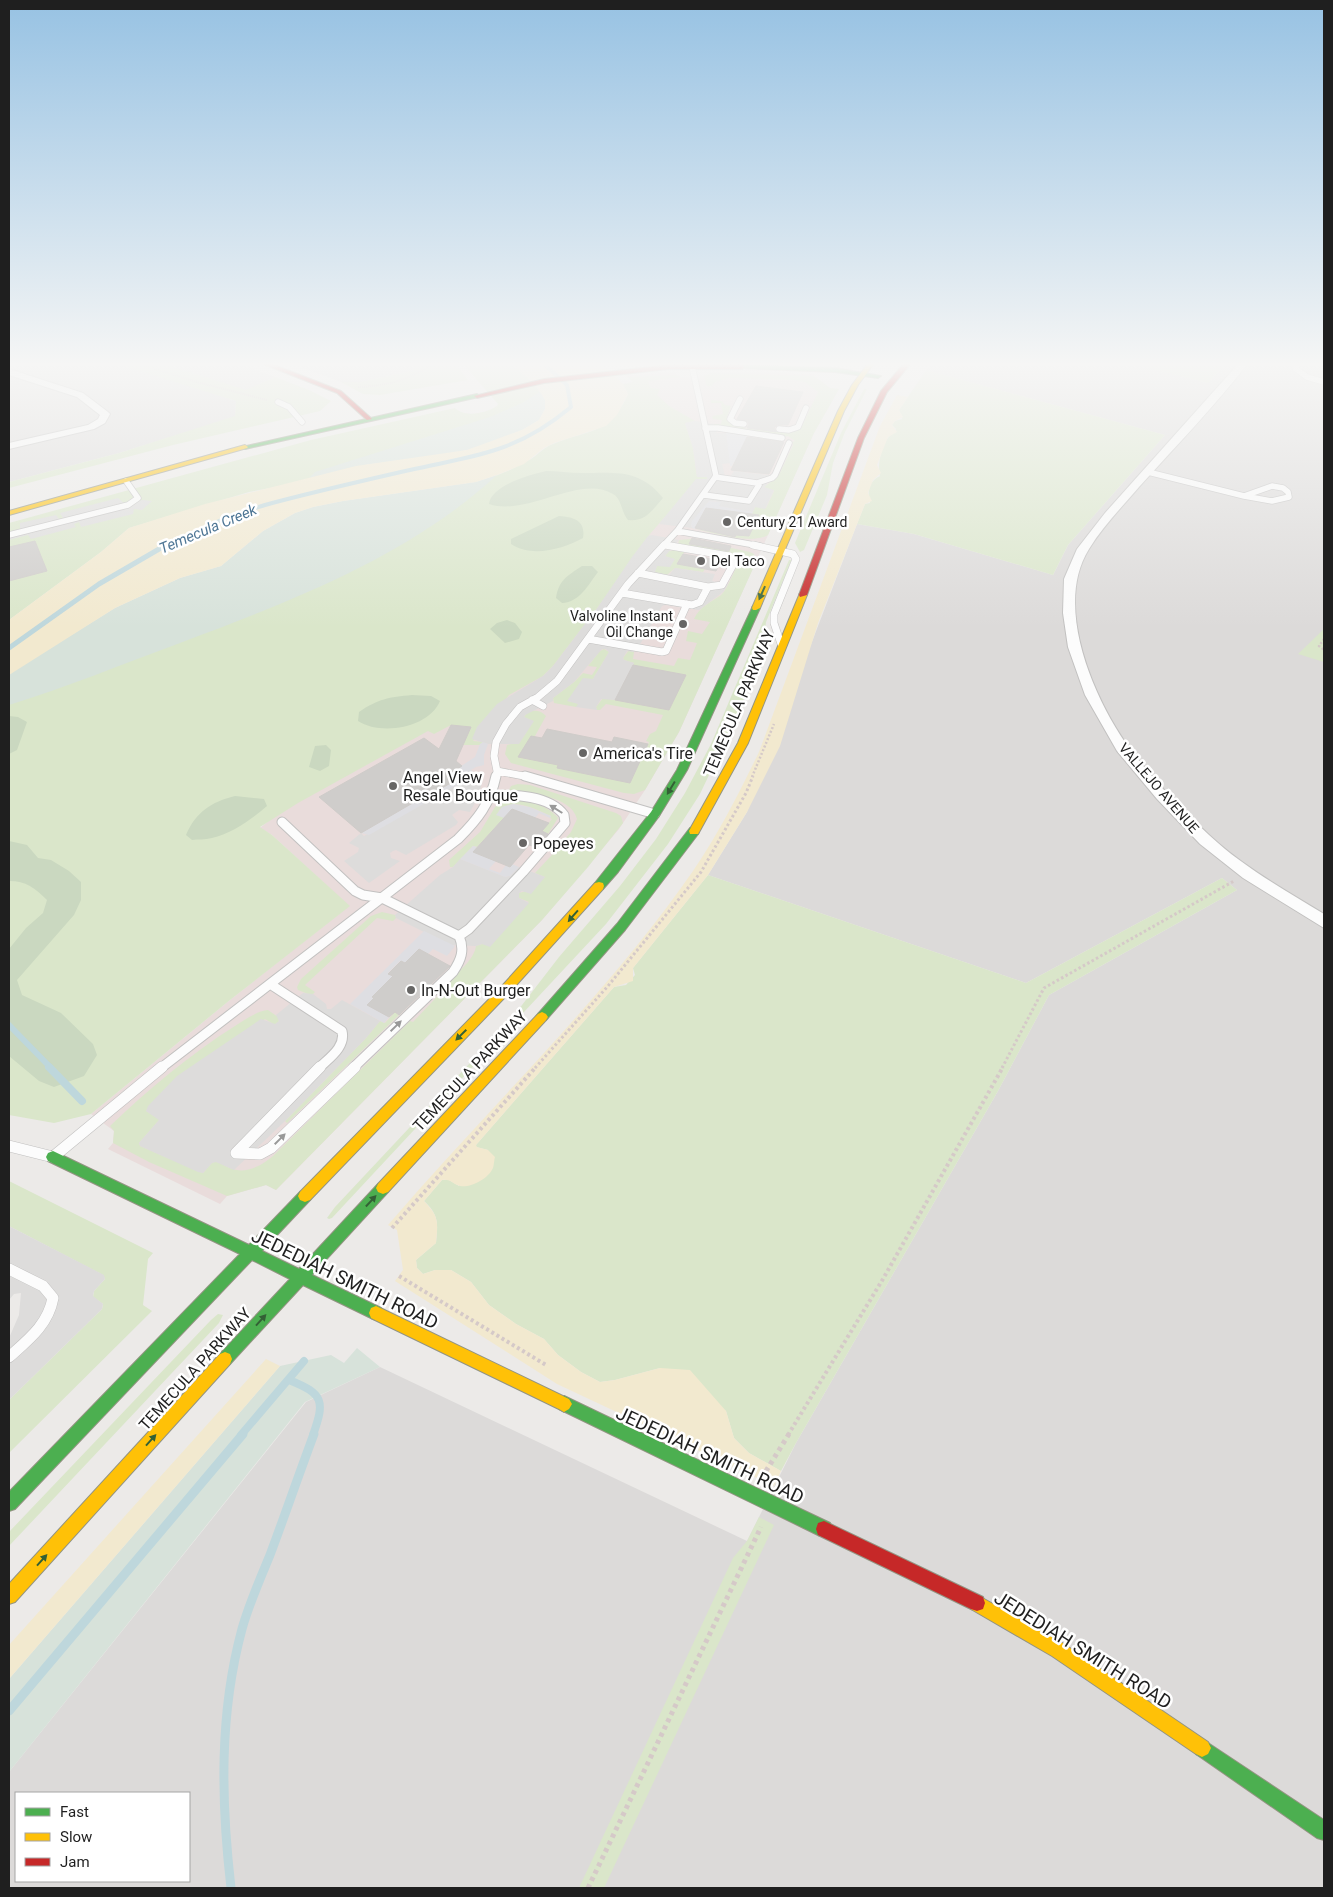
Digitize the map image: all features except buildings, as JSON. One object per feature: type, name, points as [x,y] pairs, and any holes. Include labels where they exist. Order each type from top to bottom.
[{"type":"main road","points":[[9,513],[126,482],[170,467],[232,451]]},
{"type":"main road","name":"TEMECULA PARKWAY","points":[[9,1503],[249,1252],[543,950],[614,869],[655,814],[682,770],[824,451]]},
{"type":"main road","name":"TEMECULA PARKWAY","points":[[9,1596],[300,1277],[587,969],[659,881],[697,828],[743,743],[812,573],[856,451]]},
{"type":"main road","name":"JEDEDIAH SMITH ROAD","points":[[53,1157],[982,1606],[1058,1650],[1324,1831]]},
{"type":"street","name":"VALLEJO AVENUE","points":[[1167,451],[1109,516],[1083,549],[1070,579],[1069,613],[1074,647],[1092,695],[1124,751],[1162,796],[1205,840],[1248,874],[1324,922]]},
{"type":"lane","points":[[9,1146],[53,1157],[166,1064],[458,839],[475,822],[492,795],[496,771],[494,756],[496,742],[506,724],[520,707],[557,681],[638,573],[677,532],[715,477],[710,451]]},
{"type":"lane","points":[[715,477],[758,483],[772,478],[786,451]]},
{"type":"lane","points":[[1148,472],[1244,496],[1272,502],[1279,502],[1288,497],[1288,492],[1283,488],[1272,486],[1244,496]]},
{"type":"lane","points":[[9,535],[128,505],[138,498],[126,482]]},
{"type":"lane","points":[[704,495],[749,501],[759,485],[758,483]]},
{"type":"lane","points":[[677,532],[781,550],[793,554],[796,559],[774,614],[774,623],[782,646]]},
{"type":"lane","points":[[638,573],[708,587],[722,585],[734,563],[729,556],[665,545]]},
{"type":"lane","points":[[622,593],[692,605],[700,602],[708,587]]},
{"type":"lane","points":[[588,639],[662,652],[666,651],[687,604]]},
{"type":"lane","points":[[532,700],[543,706]]},
{"type":"lane","points":[[496,771],[518,774],[655,814]]},
{"type":"lane","points":[[459,936],[470,929],[523,872],[565,822],[564,815],[554,806],[532,798],[516,795],[492,795]]},
{"type":"lane","points":[[270,984],[342,1031],[344,1038],[340,1047],[236,1153],[260,1154],[271,1148],[453,972],[460,963],[463,953],[463,945],[459,936],[382,898],[363,895],[355,891],[282,822]]},
{"type":"lane","points":[[9,1269],[42,1286],[53,1298],[53,1308],[47,1318],[9,1357]]},
{"type":"path","points":[[1324,640],[1319,646],[1324,650]]},
{"type":"path","points":[[765,1471],[893,1262],[992,1088],[1044,988],[1248,874]]},
{"type":"path","points":[[399,1276],[548,1367]]},
{"type":"path","points":[[757,1467],[772,1474]]},
{"type":"path","points":[[588,1888],[741,1566],[774,1504]]},
{"type":"shaded area","points":[[9,451],[127,451],[119,453],[9,482]]},
{"type":"shaded area","points":[[383,451],[464,451],[356,466],[308,479],[315,472]]},
{"type":"shaded area","points":[[655,451],[806,451],[679,732],[645,790],[619,829],[542,920],[276,1190],[266,1185],[227,1196],[220,1204],[108,1149],[113,1143],[114,1131],[91,1114],[230,1000],[349,906],[272,835],[260,828],[672,487]]},
{"type":"shaded area","points":[[693,451],[729,451],[730,463],[722,464],[725,476],[730,477],[734,471],[769,475],[766,480],[767,485],[764,487],[774,490],[765,509],[755,507],[753,512],[718,506],[716,501],[709,501],[691,526],[692,528],[659,524],[696,479],[707,479],[707,477],[697,477]]},
{"type":"shaded area","points":[[728,451],[742,451],[737,462],[730,466]]},
{"type":"shaded area","points":[[1151,451],[1324,451],[1324,1888],[9,1888],[9,1772],[306,1402],[380,1367],[747,1541],[796,1443],[998,1091],[1049,995],[1237,890],[1222,878],[1026,983],[708,875],[747,812],[857,524],[914,534],[1053,575],[1068,545]]},
{"type":"shaded area","points":[[497,475],[426,530],[347,574],[264,611],[74,683],[9,705],[9,675],[18,668],[115,608],[180,578],[221,566],[263,531],[295,513],[343,501],[476,482]]},
{"type":"shaded area","points":[[118,498],[124,503],[143,500],[152,501],[142,510],[134,509],[133,514],[81,527],[79,522],[74,524],[76,527],[31,539],[28,535],[9,540],[9,532],[20,529],[20,523],[56,515],[59,519],[63,518],[60,513]]},
{"type":"shaded area","points":[[709,501],[721,502],[719,506],[753,512],[752,514],[706,508],[695,529],[692,528],[692,521]]},
{"type":"shaded area","points":[[652,535],[679,540],[665,556],[675,559],[670,567],[657,566],[655,572],[669,575],[675,568],[715,574],[712,581],[728,584],[723,592],[699,610],[662,606],[638,648],[634,652],[627,651],[623,658],[634,663],[615,700],[601,699],[596,707],[597,710],[576,707],[578,704],[567,701],[583,678],[593,679],[609,652],[606,649],[602,649],[574,682],[553,698],[553,701],[525,715],[524,717],[534,721],[519,744],[488,744],[472,739],[477,727],[497,704],[543,676],[553,666],[598,607],[632,557],[648,536]]},
{"type":"shaded area","points":[[483,742],[488,744],[484,755],[484,765],[471,770],[475,774],[483,776],[482,782],[469,778],[369,835],[361,833],[453,782],[446,776],[475,757],[480,744]]},
{"type":"shaded area","points":[[469,778],[482,782],[479,795],[470,812],[459,810],[452,815],[458,822],[456,825],[406,855],[396,850],[390,853],[391,858],[400,861],[369,883],[344,861],[358,852],[359,848],[349,843],[361,833],[364,836]]},
{"type":"shaded area","points":[[513,804],[529,807],[551,816],[550,818],[539,813],[535,818],[504,818],[496,815],[502,807]]},
{"type":"shaded area","points":[[473,846],[477,847],[474,852],[496,861],[489,869],[500,873],[506,865],[512,864],[519,867],[510,876],[505,877],[460,859]]},
{"type":"shaded area","points":[[460,859],[505,877],[510,876],[519,867],[545,877],[531,894],[522,891],[519,893],[519,898],[529,903],[490,947],[482,944],[476,946],[450,945],[396,918],[395,915]]},
{"type":"shaded area","points":[[424,931],[455,946],[447,956],[433,949],[428,954],[419,949],[405,963],[400,961],[388,973],[393,976],[372,997],[374,998],[368,1005],[389,1017],[384,1023],[350,1004]]},
{"type":"shaded area","points":[[303,993],[313,994],[326,1004],[327,1009],[331,1009],[342,1000],[380,1021],[366,1038],[285,1121],[234,1170],[216,1162],[212,1163],[203,1173],[198,1172],[140,1146],[139,1143],[159,1120],[146,1111],[148,1106],[177,1076],[261,1019],[275,1024],[279,1021],[276,1015]]},
{"type":"shaded area","points":[[9,1226],[104,1275],[105,1279],[94,1291],[93,1296],[103,1304],[102,1309],[9,1400],[9,1338],[19,1315],[21,1293],[14,1294],[9,1300]]},
{"type":"shaded area","points":[[357,1348],[380,1367],[305,1402],[9,1772],[9,1679],[280,1366],[331,1355],[344,1363]]},
{"type":"green space","points":[[127,451],[152,451],[9,488],[9,482]]},
{"type":"green space","points":[[273,451],[420,451],[286,485],[249,492],[129,528],[101,552],[9,620],[9,523]]},
{"type":"green space","points":[[542,451],[693,451],[697,477],[707,477],[707,479],[698,479],[650,534],[553,666],[543,676],[509,695],[473,741],[483,742],[480,745],[463,745],[471,727],[451,725],[434,734],[428,731],[298,803],[260,827],[272,835],[350,906],[230,1000],[91,1114],[54,1123],[9,1115],[9,675],[510,470],[531,459]]},
{"type":"green space","points":[[790,451],[806,451],[768,535],[761,538],[743,539],[695,529],[749,536],[759,516],[752,514],[755,507],[766,508],[774,491],[764,487],[779,475]]},
{"type":"green space","points":[[834,451],[838,451],[833,463],[827,495],[804,550],[800,552],[795,543]]},
{"type":"green space","points":[[1151,451],[1068,545],[1053,575],[914,534],[857,524],[865,504],[870,503],[869,491],[871,484],[880,476],[881,452]]},
{"type":"green space","points":[[546,471],[626,474],[645,481],[663,498],[652,511],[640,519],[634,520],[628,520],[616,496],[600,489],[569,492],[520,505],[504,506],[489,504],[491,497],[496,491],[504,486],[521,478]]},
{"type":"green space","points":[[559,516],[569,517],[580,523],[583,538],[566,546],[538,551],[528,551],[511,544],[511,539]]},
{"type":"green space","points":[[690,539],[750,552],[754,554],[756,562],[679,732],[645,790],[634,794],[624,793],[511,763],[505,754],[507,745],[520,742],[533,721],[524,717],[529,712],[538,711],[546,716],[535,736],[531,736],[519,757],[558,765],[557,768],[630,783],[649,742],[646,741],[650,734],[656,731],[663,715],[606,704],[600,710],[597,710],[596,707],[603,698],[669,710],[686,675],[633,665],[634,663],[623,658],[629,650],[634,652],[633,659],[674,666],[678,658],[690,660],[697,643],[686,641],[688,631],[702,634],[710,622],[694,619],[696,615],[702,608],[723,593],[738,563],[736,557],[732,555],[678,544],[679,540]]},
{"type":"green space","points":[[669,551],[685,551],[677,563],[705,569],[703,572],[675,568],[667,575],[654,572],[657,566],[663,565],[667,557],[665,556]]},
{"type":"green space","points":[[789,560],[792,560],[766,622],[763,651],[737,716],[700,794],[668,844],[606,924],[332,1218],[327,1218],[335,1207],[512,1018],[559,957],[620,886],[656,839],[685,793],[711,744]]},
{"type":"green space","points":[[582,566],[592,566],[598,572],[579,596],[574,600],[562,603],[556,598],[559,587],[568,576]]},
{"type":"green space","points":[[507,620],[515,623],[522,632],[519,639],[505,643],[490,629],[497,623]]},
{"type":"green space","points":[[1324,629],[1324,662],[1298,654]]},
{"type":"green space","points":[[604,649],[609,652],[593,679],[568,701],[577,703],[579,706],[554,703],[553,698],[583,673],[592,675],[597,667],[588,666],[600,651]]},
{"type":"green space","points":[[412,695],[431,696],[440,701],[426,718],[404,727],[379,728],[368,726],[358,721],[359,712],[378,701]]},
{"type":"green space","points":[[9,716],[18,717],[27,722],[17,750],[9,754]]},
{"type":"green space","points":[[326,745],[331,750],[329,766],[320,771],[309,767],[315,746]]},
{"type":"green space","points":[[518,784],[530,785],[616,813],[621,816],[623,823],[542,920],[276,1190],[266,1185],[227,1196],[149,1162],[113,1143],[114,1131],[110,1126],[155,1086],[218,1037],[251,1016],[268,1010],[278,1017],[279,1021],[275,1025],[265,1019],[146,1111],[160,1119],[139,1143],[140,1146],[203,1173],[214,1162],[243,1170],[264,1163],[273,1156],[410,1021],[413,1022],[469,961],[476,946],[482,944],[529,902],[519,898],[519,893],[526,891],[545,877],[535,873],[565,841],[577,819],[567,805],[558,800],[509,790],[511,786]]},
{"type":"green space","points":[[235,796],[264,799],[267,806],[241,825],[219,836],[192,840],[186,835],[195,820],[205,809],[219,801]]},
{"type":"green space","points":[[507,800],[535,803],[548,809],[558,818],[548,834],[542,831],[552,819],[550,818],[551,816],[518,804],[505,806],[499,810],[504,818],[477,847],[473,846],[453,867],[450,867],[449,860],[480,832],[495,807]]},
{"type":"green space","points":[[9,841],[27,845],[38,858],[51,860],[69,871],[81,882],[81,900],[74,915],[17,980],[22,995],[61,1013],[93,1044],[97,1055],[84,1076],[54,1087],[39,1081],[9,1056],[9,949],[26,928],[43,913],[47,900],[30,886],[20,882],[9,881]]},
{"type":"green space","points":[[708,875],[1026,983],[1222,878],[1237,890],[1049,995],[998,1091],[781,1471],[749,1453],[734,1438],[726,1411],[660,1368],[600,1382],[581,1372],[558,1355],[544,1339],[516,1324],[489,1305],[471,1282],[451,1270],[435,1270],[423,1274],[417,1268],[416,1260],[436,1243],[435,1215],[424,1201],[442,1180],[449,1180],[459,1186],[488,1150],[476,1147],[476,1145],[614,987],[626,985],[635,975],[633,968]]},
{"type":"green space","points":[[382,912],[395,915],[396,918],[393,921],[377,918],[305,985],[315,992],[313,994],[298,990],[297,987],[301,979],[371,916]]},
{"type":"green space","points":[[395,1012],[399,1015],[287,1123],[285,1121],[366,1038],[380,1021],[385,1023]]},
{"type":"green space","points":[[9,1181],[153,1253],[148,1259],[143,1305],[152,1311],[9,1453],[9,1400],[102,1309],[103,1304],[93,1297],[94,1291],[105,1279],[103,1275],[9,1226]]},
{"type":"green space","points":[[218,1314],[223,1315],[219,1323],[9,1546],[9,1532]]},
{"type":"green space","points":[[759,1517],[774,1525],[604,1888],[579,1888],[733,1558],[747,1541]]},
{"type":"sand","points":[[463,451],[541,451],[524,464],[476,482],[343,501],[295,513],[263,531],[221,566],[180,578],[115,608],[9,675],[9,620],[101,552],[129,528],[205,504],[356,466]]},
{"type":"sand","points":[[871,451],[883,451],[877,465],[881,473],[873,480],[868,493],[872,501],[865,504],[818,623],[780,746],[747,812],[708,875],[633,968],[633,981],[614,987],[476,1145],[488,1150],[495,1157],[491,1172],[483,1179],[469,1186],[460,1186],[448,1180],[442,1180],[424,1201],[435,1216],[437,1229],[436,1243],[416,1260],[417,1268],[423,1274],[435,1270],[451,1270],[471,1282],[489,1305],[516,1324],[544,1339],[558,1355],[581,1372],[600,1382],[660,1368],[690,1370],[726,1411],[734,1438],[749,1453],[781,1471],[774,1486],[557,1384],[395,1281],[403,1270],[397,1230],[388,1225],[584,1008],[659,918],[693,871],[711,842],[759,752]]},
{"type":"sand","points":[[266,1359],[280,1366],[9,1679],[9,1645]]},
{"type":"waterway","name":"Temecula Creek","points":[[165,545],[230,516],[265,505],[493,451]]},
{"type":"waterway","name":"Temecula Creek","points":[[9,648],[99,584],[165,545]]},
{"type":"waterway","points":[[9,1025],[51,1068]]},
{"type":"waterway","points":[[49,1067],[82,1101]]},
{"type":"waterway","points":[[241,1435],[304,1361]]},
{"type":"waterway","points":[[289,1380],[309,1390],[319,1400],[319,1414],[313,1435]]},
{"type":"waterway","points":[[9,1711],[243,1434]]},
{"type":"waterway","points":[[231,1888],[224,1790],[224,1758],[229,1693],[242,1629],[248,1610],[314,1434]]},
{"type":"traffic: fast","points":[[599,886],[655,814],[682,770],[756,608]]},
{"type":"traffic: fast","points":[[542,1017],[621,927],[659,880],[694,831]]},
{"type":"traffic: fast","points":[[53,1157],[376,1313]]},
{"type":"traffic: fast","points":[[225,1359],[383,1188]]},
{"type":"traffic: fast","points":[[9,1503],[305,1196]]},
{"type":"traffic: fast","points":[[564,1404],[824,1529]]},
{"type":"traffic: fast","points":[[1202,1748],[1324,1831]]},
{"type":"traffic: slow","points":[[9,513],[232,451]]},
{"type":"traffic: slow","points":[[756,608],[824,451]]},
{"type":"traffic: slow","points":[[694,831],[743,743],[803,595]]},
{"type":"traffic: slow","points":[[305,1196],[506,989],[599,886]]},
{"type":"traffic: slow","points":[[383,1188],[542,1017]]},
{"type":"traffic: slow","points":[[376,1313],[564,1404]]},
{"type":"traffic: slow","points":[[9,1596],[225,1359]]},
{"type":"traffic: slow","points":[[977,1603],[1058,1650],[1202,1748]]},
{"type":"traffic: jam","points":[[803,595],[856,451]]},
{"type":"traffic: jam","points":[[824,1529],[977,1603]]},
{"type":"place","name":"Century 21 Award","points":[[727,522]]},
{"type":"place","name":"Del Taco","points":[[701,561]]},
{"type":"place","name":"Valvoline Instant Oil Change","points":[[683,624]]},
{"type":"place","name":"America's Tire","points":[[583,753]]},
{"type":"place","name":"Angel View Resale Boutique","points":[[393,786]]},
{"type":"place","name":"Popeyes","points":[[523,843]]},
{"type":"place","name":"In-N-Out Burger","points":[[411,990]]}]
